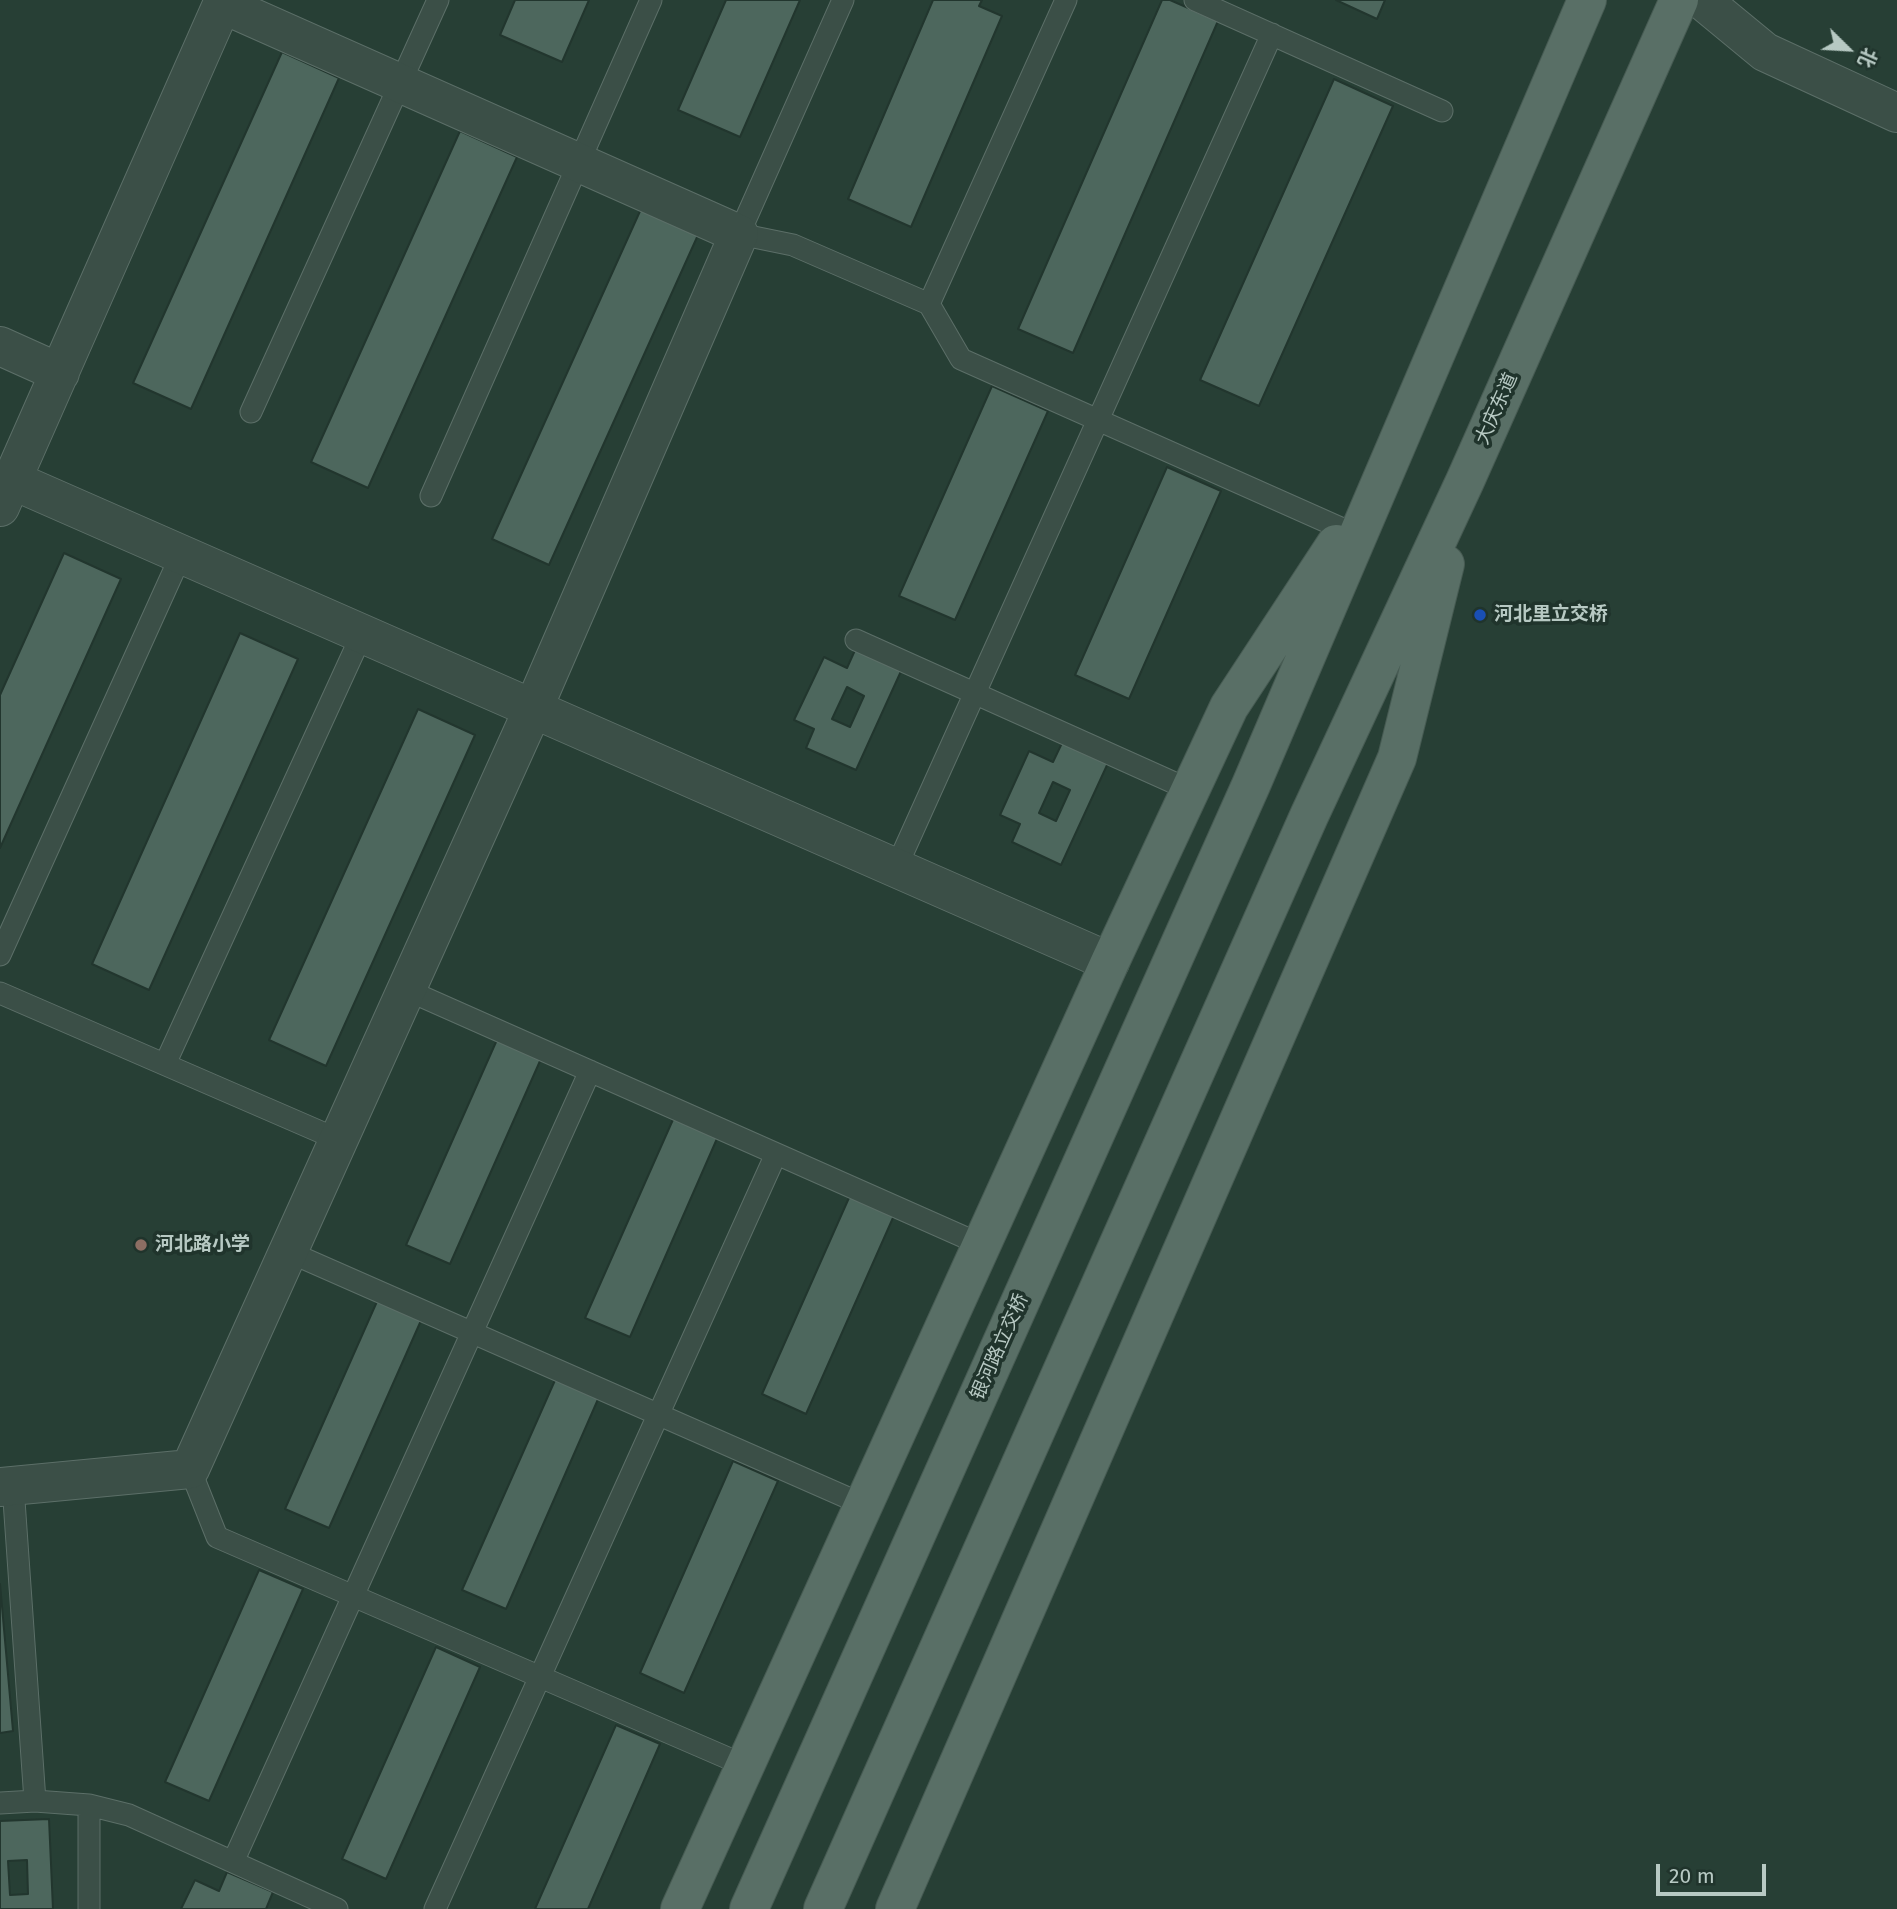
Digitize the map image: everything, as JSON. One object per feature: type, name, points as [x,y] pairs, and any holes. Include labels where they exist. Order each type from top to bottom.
[{"type":"main road","points":[[680,1909],[1110,962],[1229,707],[1394,454],[1587,0]]},
{"type":"main road","name":"大庆东道","points":[[823,1909],[1309,816],[1465,481],[1679,0]]},
{"type":"main road","name":"银河路立交桥","points":[[749,1909],[1251,785],[1394,454]]},
{"type":"main road","points":[[895,1909],[1397,758],[1465,481]]},
{"type":"street","points":[[1702,0],[1765,52],[1897,113]]},
{"type":"street","points":[[7,1486],[190,1469],[533,709],[739,234],[223,2],[6,494],[181,555],[362,634],[533,709],[896,868],[1110,962]]},
{"type":"street","points":[[0,346],[60,373]]},
{"type":"lane","points":[[251,412],[438,0]]},
{"type":"lane","points":[[431,496],[651,0]]},
{"type":"lane","points":[[843,0],[739,234],[793,245],[929,304],[961,359],[1345,530]]},
{"type":"lane","points":[[929,304],[1066,0]]},
{"type":"lane","points":[[1195,0],[1442,111]]},
{"type":"lane","points":[[896,868],[1272,34]]},
{"type":"lane","points":[[0,955],[181,555]]},
{"type":"lane","points":[[165,1064],[362,634]]},
{"type":"lane","points":[[856,640],[1190,790]]},
{"type":"lane","points":[[407,990],[982,1245]]},
{"type":"lane","points":[[0,993],[339,1140]]},
{"type":"lane","points":[[233,1863],[590,1071]]},
{"type":"lane","points":[[435,1909],[776,1154]]},
{"type":"lane","points":[[289,1252],[864,1505]]},
{"type":"lane","points":[[190,1469],[217,1537],[746,1766]]},
{"type":"lane","points":[[7,1486],[34,1801]]},
{"type":"lane","points":[[0,1803],[34,1801],[89,1805],[130,1815],[323,1906]]},
{"type":"lane","points":[[89,1805],[89,1909]]},
{"type":"building","points":[[515,0],[589,0],[562,62],[500,35]]},
{"type":"building","points":[[726,0],[800,0],[740,137],[678,110]]},
{"type":"building","points":[[933,0],[982,0],[979,6],[1002,16],[911,227],[848,199]]},
{"type":"building","points":[[1162,0],[1170,0],[1218,21],[1073,353],[1018,329]]},
{"type":"building","points":[[1336,0],[1385,0],[1377,19]]},
{"type":"building","points":[[282,52],[339,78],[191,409],[133,383]]},
{"type":"building","points":[[1334,79],[1393,106],[1259,406],[1200,380]]},
{"type":"building","points":[[460,131],[517,157],[368,488],[311,462]]},
{"type":"building","points":[[641,209],[698,235],[549,565],[492,539]]},
{"type":"building","points":[[992,386],[1048,411],[955,620],[899,596]]},
{"type":"building","points":[[1167,467],[1221,491],[1129,699],[1075,675]]},
{"type":"building","points":[[64,553],[121,579],[0,848],[0,695]]},
{"type":"building","points":[[240,633],[298,659],[149,990],[92,964]]},
{"type":"building","points":[[856,648],[902,669],[856,770],[806,748],[814,729],[794,720],[824,657],[847,668]],"holes":[[[847,687],[864,696],[850,727],[832,719]]]},
{"type":"building","points":[[418,709],[475,735],[326,1066],[269,1040]]},
{"type":"building","points":[[1062,743],[1108,763],[1061,865],[1012,842],[1020,824],[1000,815],[1029,751],[1053,762]],"holes":[[[1053,782],[1070,790],[1056,821],[1039,813]]]},
{"type":"building","points":[[500,1033],[544,1052],[450,1264],[406,1245]]},
{"type":"building","points":[[679,1106],[723,1125],[630,1337],[585,1318]]},
{"type":"building","points":[[856,1182],[900,1202],[806,1414],[762,1394]]},
{"type":"building","points":[[379,1297],[423,1316],[329,1528],[285,1509]]},
{"type":"building","points":[[556,1378],[599,1397],[506,1609],[462,1590]]},
{"type":"building","points":[[733,1461],[778,1481],[684,1693],[640,1673]]},
{"type":"building","points":[[259,1570],[303,1589],[209,1801],[165,1782]]},
{"type":"building","points":[[0,1584],[13,1731],[0,1733]]},
{"type":"building","points":[[436,1647],[480,1667],[386,1879],[342,1859]]},
{"type":"building","points":[[616,1725],[660,1744],[588,1909],[535,1909]]},
{"type":"building","points":[[49,1819],[53,1909],[0,1909],[0,1821]],"holes":[[[27,1860],[28,1894],[10,1895],[8,1861]]]},
{"type":"building","points":[[227,1872],[273,1892],[266,1909],[181,1909],[195,1880],[219,1891]]},
{"type":"place","name":"河北里立交桥","points":[[1480,615]]},
{"type":"place","name":"河北路小学","points":[[141,1245]]}]
